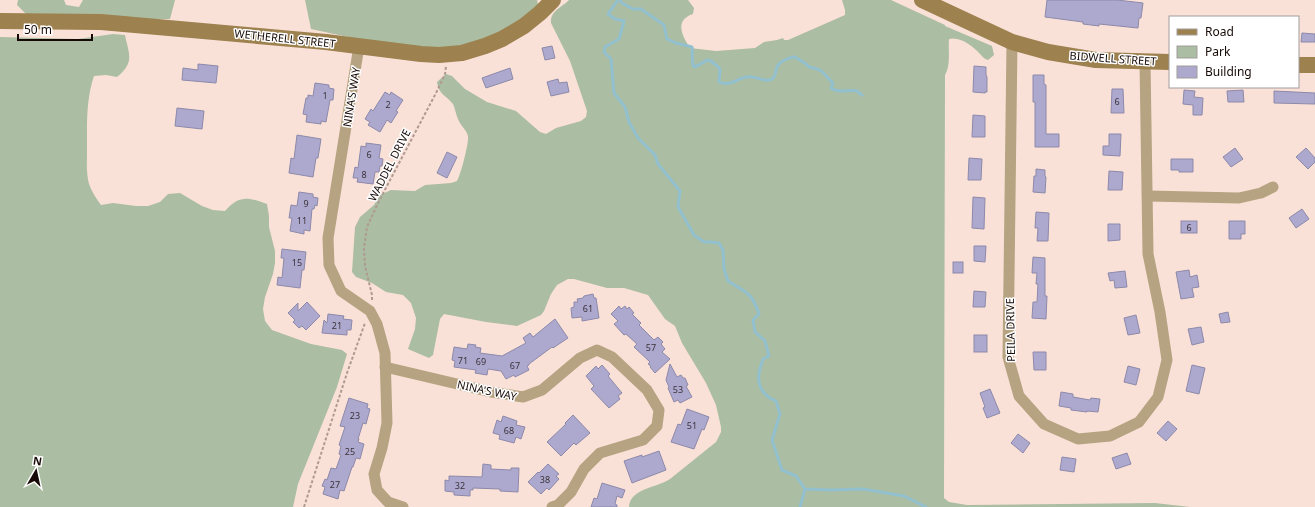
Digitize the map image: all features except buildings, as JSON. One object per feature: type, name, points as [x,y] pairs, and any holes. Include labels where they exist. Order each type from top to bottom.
[{"type":"street","name":"WETHERELL STREET","points":[[0,21],[101,22],[258,35],[421,54],[446,55],[462,53],[502,39],[524,26],[553,0]]},
{"type":"street","name":"BIDWELL STREET","points":[[922,0],[1012,42],[1048,52],[1089,59],[1169,62]]},
{"type":"street","name":"PEILA DRIVE","points":[[1012,42],[1008,358],[1019,396],[1044,424],[1078,439],[1110,436],[1139,422],[1158,397],[1167,360],[1160,312],[1148,254],[1145,62]]},
{"type":"street","name":"NINA'S WAY","points":[[359,46],[328,238],[329,265],[341,291],[370,311],[377,324],[385,353],[386,422],[382,448],[374,474],[377,490],[388,502],[403,507]]},
{"type":"street","points":[[1299,65],[1315,65]]},
{"type":"street","points":[[1148,196],[1239,198],[1260,194],[1273,187]]},
{"type":"street","name":"NINA'S WAY","points":[[385,366],[491,392],[523,397],[542,390],[580,358],[597,350],[612,357],[647,390],[659,410],[657,426],[643,440],[600,453],[584,469],[571,492],[558,505],[552,507]]},
{"type":"path","name":"WADDEL DRIVE","points":[[370,287],[364,266],[364,248],[367,227],[444,74],[446,67],[446,55]]},
{"type":"path","points":[[304,507],[347,373],[361,335]]},
{"type":"green space","points":[[18,0],[64,0],[66,5],[79,7],[83,0],[175,0],[170,19],[33,21],[17,5]]},
{"type":"green space","points":[[305,0],[537,0],[540,13],[485,46],[431,55],[311,29]]},
{"type":"green space","points":[[569,0],[688,0],[694,8],[693,14],[683,20],[681,29],[682,34],[690,48],[716,51],[755,48],[764,42],[783,38],[784,40],[788,40],[845,15],[842,0],[891,0],[945,26],[992,46],[994,55],[988,60],[966,42],[953,38],[949,39],[949,62],[945,75],[944,498],[949,502],[967,505],[1155,503],[1190,507],[629,507],[634,496],[645,489],[670,479],[716,442],[721,432],[716,405],[706,383],[682,343],[675,326],[665,319],[648,295],[624,288],[607,288],[574,279],[568,279],[557,285],[541,315],[517,326],[444,314],[440,319],[433,355],[429,358],[408,349],[415,329],[416,318],[411,303],[403,295],[386,292],[372,283],[356,277],[352,272],[355,227],[360,217],[374,205],[380,195],[391,190],[415,191],[425,185],[451,183],[457,181],[461,172],[468,136],[459,121],[453,104],[439,90],[437,82],[446,74],[452,76],[465,89],[487,102],[516,111],[540,132],[546,134],[556,128],[581,121],[586,117],[587,111],[570,61],[551,23],[552,15]]},
{"type":"green space","points":[[113,34],[125,35],[129,53],[128,62],[123,72],[117,77],[106,75],[94,76],[91,85],[88,112],[87,176],[91,190],[101,205],[113,203],[148,206],[160,202],[168,194],[180,193],[202,206],[213,210],[225,211],[235,202],[244,199],[267,204],[269,227],[275,251],[275,263],[265,297],[263,309],[265,321],[272,330],[311,344],[342,350],[347,354],[337,387],[298,484],[293,507],[0,507],[0,37],[78,39]]},
{"type":"waterway","points":[[618,0],[608,14],[615,19],[624,21],[619,39],[605,47],[604,52],[611,59],[614,93],[625,107],[629,122],[638,138],[655,155],[658,164],[680,191],[678,207],[694,235],[704,242],[719,243],[723,250],[724,269],[728,281],[747,293],[754,301],[759,314],[753,320],[755,332],[765,341],[769,356],[763,359],[759,372],[759,383],[765,394],[776,401],[780,414],[772,440],[782,470],[796,476],[805,489],[863,489],[904,496],[926,507]]},
{"type":"waterway","points":[[620,0],[622,3],[633,9],[641,9],[664,25],[667,39],[692,47],[694,67],[707,60],[715,64],[720,69],[719,82],[732,83],[747,77],[770,80],[775,76],[779,64],[794,57],[809,67],[823,72],[833,83],[831,88],[834,90],[857,91],[862,95]]},
{"type":"waterway","points":[[800,507],[805,489]]}]
